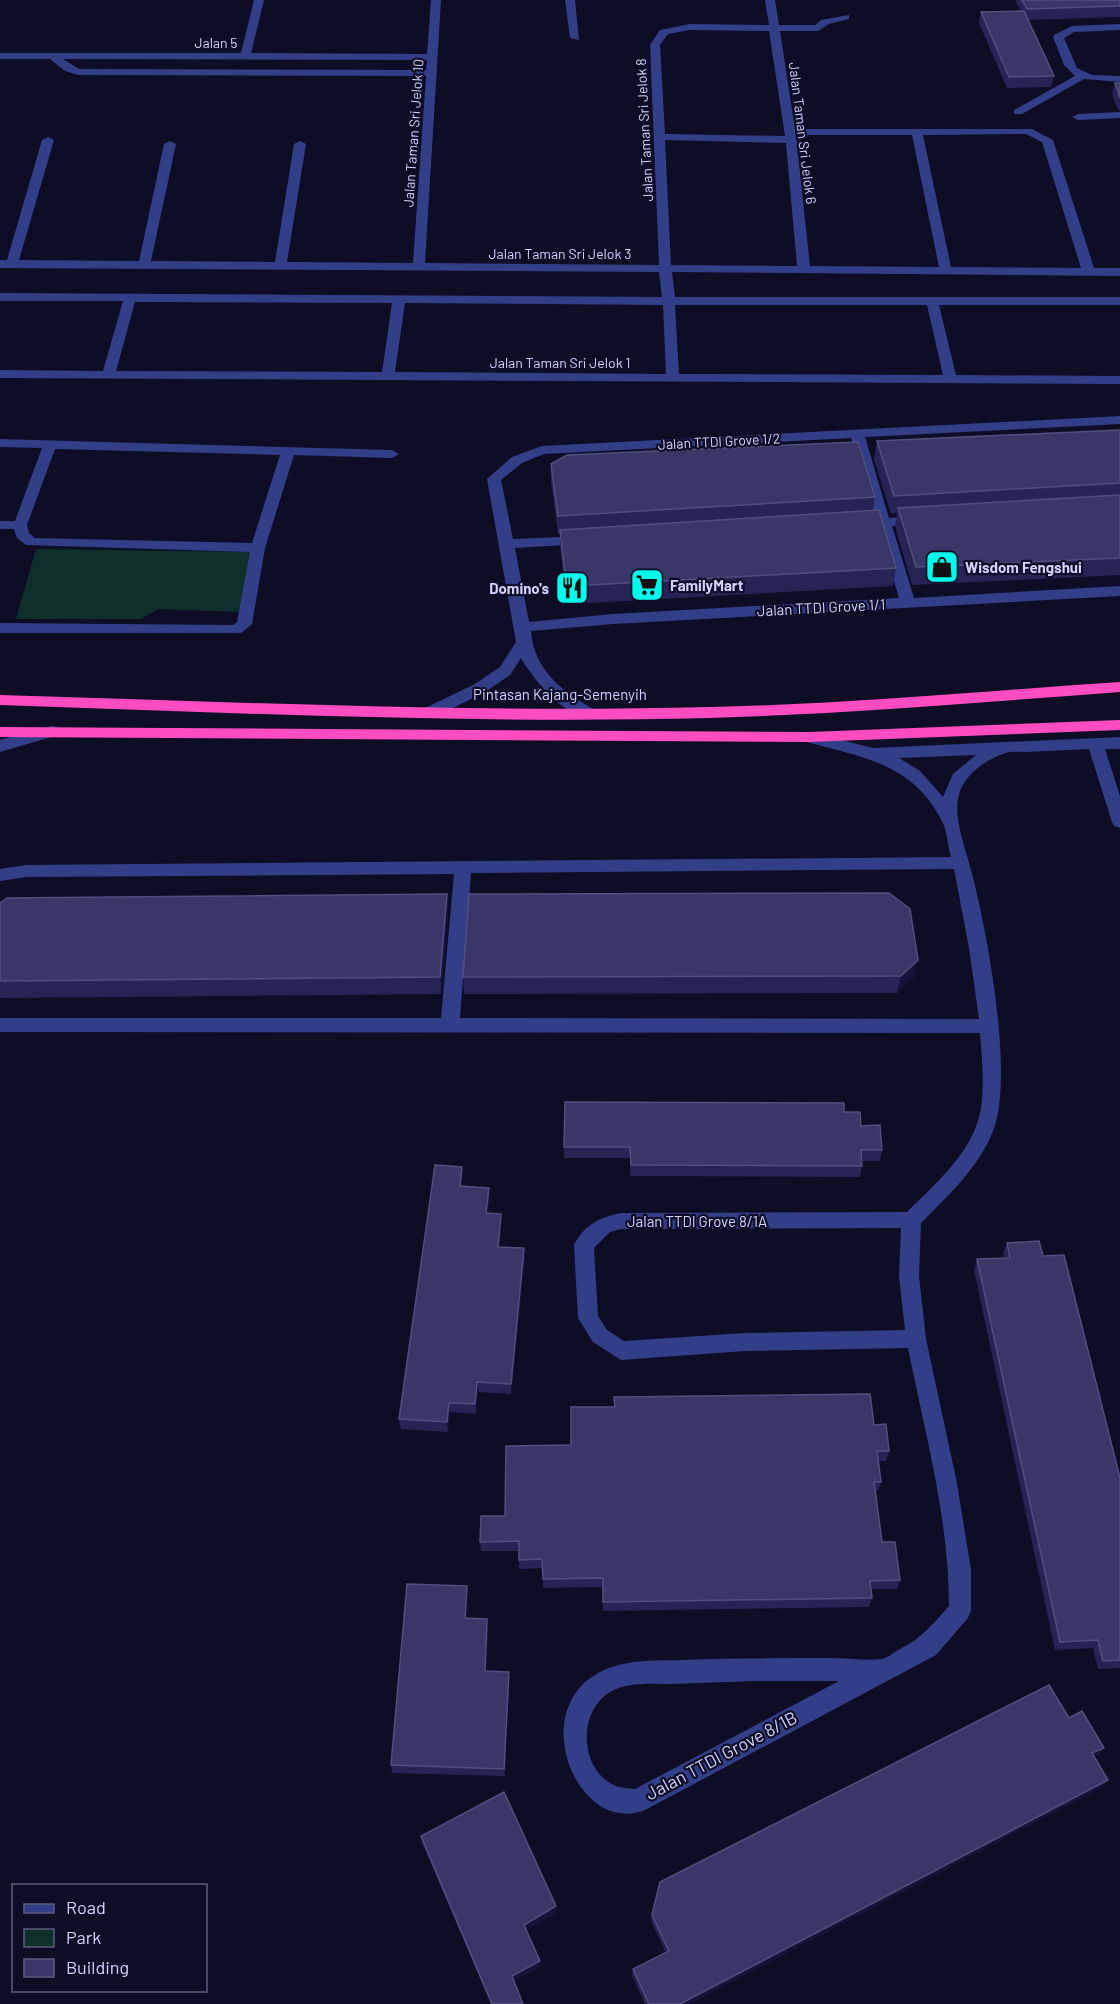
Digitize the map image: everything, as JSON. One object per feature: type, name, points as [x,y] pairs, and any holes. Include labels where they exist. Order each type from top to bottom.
[{"type":"highway","name":"Pintasan Kajang-Semenyih","points":[[0,700],[429,713],[587,713],[810,709],[1120,687]]},
{"type":"highway","points":[[0,732],[809,737],[1120,725]]},
{"type":"street","points":[[245,57],[259,0]]},
{"type":"street","name":"Jalan Taman Sri Jelok 10","points":[[420,267],[436,0]]},
{"type":"street","points":[[570,0],[574,38]]},
{"type":"street","name":"Jalan Taman Sri Jelok 6","points":[[770,0],[790,136],[804,271]]},
{"type":"street","name":"Jalan Taman Sri Jelok 8","points":[[673,377],[669,301],[664,269],[655,45],[664,32],[690,27],[818,28],[825,22],[845,17]]},
{"type":"street","points":[[1120,27],[1072,29],[1058,37],[1070,67],[1084,75],[1101,80],[1120,79]]},
{"type":"street","name":"Jalan 5","points":[[0,57],[433,57]]},
{"type":"street","points":[[54,57],[69,69],[78,72],[432,73]]},
{"type":"street","points":[[1018,112],[1084,75]]},
{"type":"street","points":[[1078,117],[1120,115]]},
{"type":"street","points":[[659,137],[1028,131],[1047,140],[1089,273]]},
{"type":"street","points":[[917,133],[946,272]]},
{"type":"street","points":[[6,264],[48,140]]},
{"type":"street","points":[[144,265],[170,144]]},
{"type":"street","points":[[280,266],[300,144]]},
{"type":"street","name":"Jalan Taman Sri Jelok 3","points":[[6,264],[1120,272]]},
{"type":"street","points":[[0,297],[1120,301]]},
{"type":"street","points":[[108,375],[130,298]]},
{"type":"street","points":[[388,376],[399,299]]},
{"type":"street","points":[[932,300],[950,380]]},
{"type":"street","name":"Jalan Taman Sri Jelok 1","points":[[0,374],[1120,380]]},
{"type":"street","name":"Jalan TTDI Grove 1/2","points":[[523,644],[523,627],[494,479],[517,460],[542,450],[1120,420]]},
{"type":"street","points":[[857,434],[908,602]]},
{"type":"street","points":[[0,443],[392,454]]},
{"type":"street","points":[[50,444],[20,525],[21,535],[31,542],[258,548]]},
{"type":"street","points":[[0,628],[236,630],[244,624],[258,548],[288,451]]},
{"type":"street","points":[[849,525],[931,519]]},
{"type":"street","points":[[0,525],[20,525]]},
{"type":"street","points":[[506,544],[601,539]]},
{"type":"street","name":"Jalan TTDI Grove 1/1","points":[[523,627],[1120,591]]},
{"type":"street","points":[[429,713],[480,688],[505,671],[523,644]]},
{"type":"street","points":[[523,644],[537,675],[557,696],[587,713]]},
{"type":"street","points":[[0,746],[52,731]]},
{"type":"street","points":[[809,737],[874,753],[901,766],[925,785],[950,820]]},
{"type":"street","points":[[1095,743],[1120,822]]},
{"type":"street","points":[[874,753],[1120,743]]},
{"type":"street","points":[[911,1220],[944,1188],[981,1138],[988,1120],[991,1097],[990,1026],[961,863],[950,820],[951,794],[960,775],[976,762],[1002,747]]},
{"type":"street","points":[[0,875],[26,871],[961,863]]},
{"type":"street","points":[[450,1025],[463,867]]},
{"type":"street","points":[[0,1025],[990,1026]]},
{"type":"street","name":"Jalan TTDI Grove 8/1B","points":[[881,1670],[724,1669],[627,1675],[605,1682],[586,1699],[578,1713],[573,1735],[580,1765],[592,1786],[610,1798],[636,1801],[928,1647],[960,1610],[960,1570],[946,1483],[916,1339],[909,1276],[911,1220]]},
{"type":"street","name":"Jalan TTDI Grove 8/1A","points":[[911,1220],[621,1221],[604,1226],[584,1245],[588,1318],[600,1336],[621,1351],[745,1342],[916,1339]]},
{"type":"green space","points":[[36,549],[250,552],[242,612],[158,609],[141,619],[16,619]]},
{"type":"building","points":[[1022,0],[1120,0],[1120,6],[1027,9]]},
{"type":"building","points":[[1024,11],[1054,76],[1009,77],[981,12]]},
{"type":"building","points":[[1115,83],[1120,83],[1120,98]]},
{"type":"building","points":[[1120,430],[1120,483],[894,496],[877,441]]},
{"type":"building","points":[[858,442],[875,497],[558,516],[551,464],[567,455]]},
{"type":"building","points":[[1120,495],[1120,558],[916,567],[898,508]]},
{"type":"building","points":[[879,510],[896,568],[589,585],[565,573],[560,530]]},
{"type":"building","points":[[889,893],[910,909],[918,960],[901,976],[463,977],[469,894]]},
{"type":"building","points":[[447,894],[440,977],[0,981],[0,903],[7,898]]},
{"type":"building","points":[[565,1102],[844,1103],[844,1112],[860,1112],[861,1126],[880,1125],[882,1150],[861,1150],[862,1166],[631,1165],[630,1147],[564,1147]]},
{"type":"building","points":[[435,1165],[462,1167],[460,1186],[489,1188],[486,1213],[501,1214],[498,1247],[524,1248],[511,1384],[477,1382],[475,1404],[449,1403],[447,1422],[399,1419]]},
{"type":"building","points":[[1039,1241],[1043,1256],[1064,1255],[1120,1478],[1120,1660],[1103,1661],[1098,1640],[1060,1642],[977,1259],[1010,1258],[1007,1243]]},
{"type":"building","points":[[870,1394],[874,1425],[886,1424],[889,1451],[877,1451],[881,1482],[874,1482],[882,1542],[895,1542],[900,1580],[870,1581],[872,1598],[603,1602],[603,1578],[543,1579],[542,1559],[519,1560],[519,1541],[480,1542],[481,1516],[505,1516],[506,1446],[571,1445],[571,1407],[615,1407],[614,1397]]},
{"type":"building","points":[[407,1584],[467,1586],[465,1618],[487,1619],[485,1671],[509,1672],[504,1769],[391,1765]]},
{"type":"building","points":[[1049,1685],[1069,1718],[1082,1711],[1104,1748],[1092,1753],[1108,1780],[680,2004],[649,2004],[633,1969],[669,1951],[652,1915],[660,1882]]},
{"type":"building","points":[[504,1792],[556,1906],[524,1925],[540,1961],[512,1976],[523,2004],[492,2004],[421,1836]]},
{"type":"place","name":"Wisdom Fengshui","points":[[942,567]]},
{"type":"place","name":"FamilyMart","points":[[647,585]]},
{"type":"place","name":"Domino's","points":[[572,588]]}]
